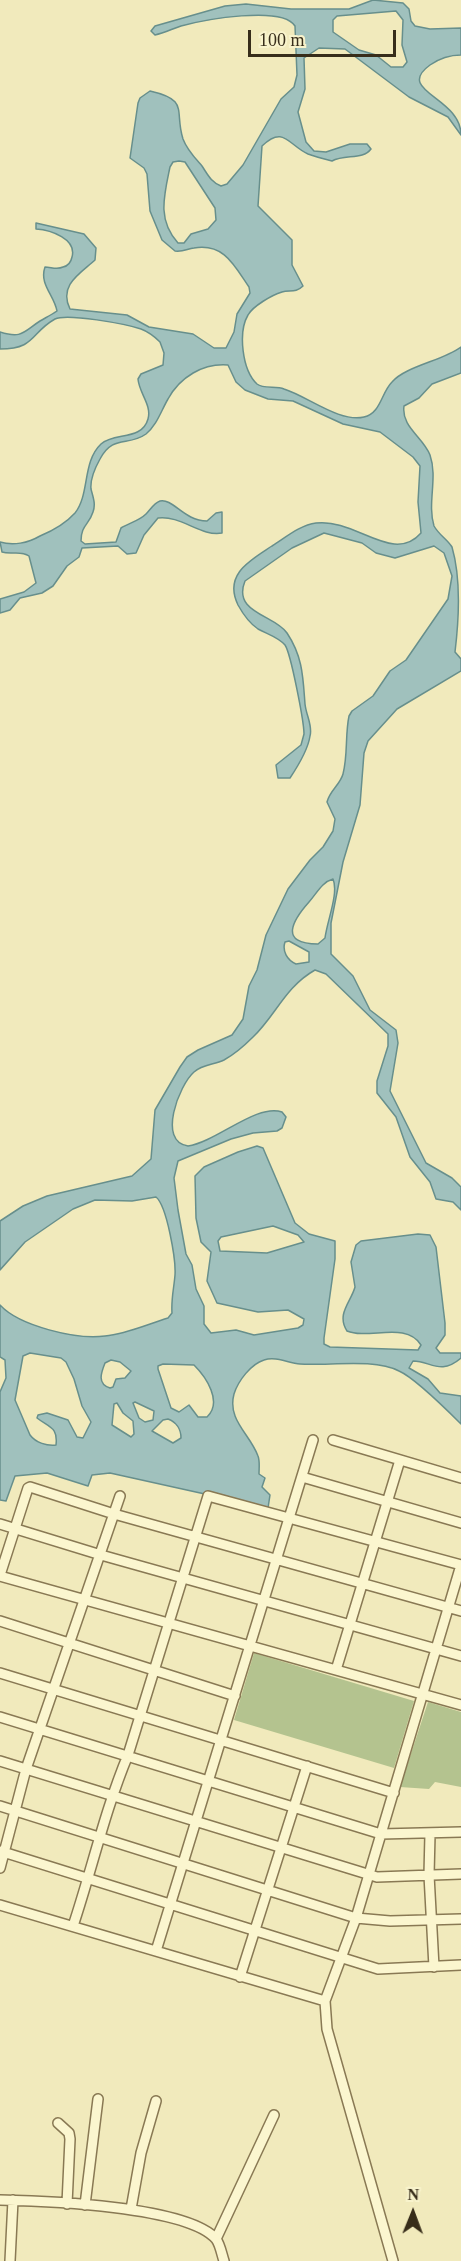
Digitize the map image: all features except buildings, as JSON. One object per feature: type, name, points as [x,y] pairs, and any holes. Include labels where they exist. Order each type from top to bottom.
[{"type":"street","points":[[156,1951],[313,1440]]},
{"type":"street","points":[[333,1440],[461,1478]]},
{"type":"street","points":[[336,1670],[400,1460]]},
{"type":"street","points":[[302,1477],[461,1523]]},
{"type":"street","points":[[461,1611],[114,1514],[30,1487],[0,1576],[461,1706]]},
{"type":"street","points":[[0,1868],[2,1852],[16,1811],[26,1769],[56,1689],[120,1496]]},
{"type":"street","points":[[73,1926],[101,1839],[111,1796],[128,1755],[207,1498],[210,1496],[290,1517],[461,1565],[438,1649],[356,1918],[325,2001],[327,2029],[393,2261]]},
{"type":"street","points":[[0,1524],[101,1555],[461,1656]]},
{"type":"street","points":[[0,1621],[235,1696]]},
{"type":"street","points":[[0,1673],[394,1792]]},
{"type":"street","points":[[0,1717],[381,1834],[461,1832]]},
{"type":"street","points":[[0,1761],[368,1874],[389,1878],[461,1874]]},
{"type":"street","points":[[240,1977],[307,1766]]},
{"type":"street","points":[[0,1806],[356,1918],[390,1921],[461,1919]]},
{"type":"street","points":[[430,1834],[429,1875],[434,1966]]},
{"type":"street","points":[[2,1852],[378,1969],[461,1965]]},
{"type":"street","points":[[0,1905],[325,2001]]},
{"type":"street","points":[[85,2205],[98,2099]]},
{"type":"street","points":[[131,2209],[141,2153],[156,2101]]},
{"type":"street","points":[[216,2239],[274,2115]]},
{"type":"street","points":[[58,2123],[69,2133],[70,2139],[67,2204]]},
{"type":"street","points":[[0,2200],[131,2209],[158,2214],[198,2229],[216,2239],[224,2261]]},
{"type":"street","points":[[10,2261],[14,2200]]},
{"type":"green space","points":[[254,1653],[414,1701],[394,1768],[234,1720]]},
{"type":"green space","points":[[428,1702],[461,1712],[461,1787],[435,1782],[429,1789],[400,1787]]},
{"type":"water","points":[[373,0],[403,3],[409,9],[411,21],[415,26],[430,29],[461,28],[461,55],[449,56],[430,65],[421,74],[420,82],[424,89],[451,112],[458,122],[461,135],[448,117],[409,97],[345,49],[319,48],[304,58],[305,89],[298,112],[306,142],[314,151],[326,152],[350,144],[367,144],[371,149],[363,155],[332,161],[308,154],[281,137],[269,140],[262,146],[258,206],[292,240],[292,265],[303,286],[273,296],[250,312],[245,322],[242,341],[248,370],[257,384],[293,392],[334,413],[355,418],[370,415],[388,386],[398,376],[461,347],[461,373],[432,384],[419,398],[404,406],[404,413],[409,426],[430,455],[433,473],[432,517],[434,526],[452,547],[455,559],[458,599],[455,652],[461,659],[461,671],[397,709],[368,741],[364,753],[360,805],[343,862],[331,923],[331,954],[353,976],[370,1010],[396,1030],[398,1043],[390,1091],[426,1163],[452,1178],[461,1187],[461,1210],[453,1202],[436,1199],[430,1182],[410,1157],[396,1117],[377,1093],[377,1081],[388,1046],[388,1034],[326,974],[315,970],[288,993],[261,1029],[239,1050],[224,1060],[201,1067],[194,1072],[182,1088],[172,1124],[174,1135],[179,1142],[188,1146],[211,1138],[261,1113],[282,1112],[286,1117],[282,1128],[277,1131],[253,1133],[231,1139],[178,1161],[174,1178],[186,1254],[192,1265],[196,1289],[204,1306],[204,1324],[211,1333],[236,1330],[254,1335],[298,1328],[303,1325],[304,1319],[288,1310],[258,1312],[217,1303],[207,1281],[211,1252],[201,1242],[196,1218],[195,1176],[204,1167],[238,1152],[257,1146],[263,1148],[295,1223],[309,1234],[335,1241],[335,1259],[324,1338],[324,1344],[330,1347],[418,1350],[421,1345],[406,1334],[397,1332],[366,1334],[347,1331],[343,1319],[345,1308],[355,1287],[351,1262],[356,1245],[361,1241],[418,1234],[430,1235],[436,1247],[445,1323],[445,1335],[436,1348],[440,1353],[461,1353],[461,1358],[441,1367],[413,1361],[409,1368],[428,1379],[440,1393],[461,1396],[461,1424],[414,1380],[389,1367],[364,1364],[300,1364],[268,1359],[254,1365],[242,1379],[234,1394],[233,1403],[236,1419],[258,1456],[259,1474],[265,1478],[262,1487],[270,1495],[268,1508],[110,1473],[92,1475],[88,1486],[47,1473],[15,1476],[6,1501],[0,1500],[0,1392],[6,1378],[5,1360],[0,1357],[0,1305],[20,1319],[49,1330],[79,1336],[113,1335],[168,1318],[172,1313],[175,1268],[167,1222],[156,1197],[132,1201],[95,1200],[73,1209],[25,1242],[0,1270],[0,1221],[23,1206],[47,1196],[132,1176],[151,1159],[155,1110],[187,1057],[232,1035],[243,1019],[249,986],[257,970],[266,935],[288,889],[323,847],[333,831],[335,819],[327,802],[343,774],[349,716],[352,711],[373,696],[390,671],[406,660],[448,599],[452,576],[444,553],[434,546],[395,558],[376,553],[362,543],[324,533],[292,548],[245,581],[244,600],[249,607],[287,633],[296,651],[303,676],[306,708],[311,728],[309,741],[290,778],[278,778],[276,765],[301,745],[304,734],[297,688],[285,645],[255,627],[238,605],[234,594],[237,576],[241,569],[256,557],[298,529],[310,524],[331,523],[386,543],[410,542],[421,533],[418,502],[420,466],[413,457],[380,432],[343,424],[293,401],[268,399],[245,390],[236,382],[228,365],[201,369],[186,378],[173,391],[156,422],[146,434],[110,446],[105,451],[92,477],[94,509],[82,532],[81,541],[85,544],[116,542],[121,528],[143,516],[160,501],[170,503],[185,514],[199,520],[207,521],[216,513],[222,512],[222,533],[206,532],[175,520],[158,518],[144,535],[136,553],[127,554],[118,546],[82,548],[79,557],[67,566],[53,586],[42,593],[20,598],[10,610],[0,613],[0,599],[24,592],[36,583],[29,556],[23,553],[2,552],[0,542],[15,544],[31,540],[59,526],[75,513],[83,497],[88,469],[95,451],[107,440],[134,433],[145,426],[149,414],[138,379],[141,374],[163,365],[164,353],[160,342],[146,331],[97,320],[71,317],[55,319],[27,343],[12,348],[0,349],[0,332],[13,335],[22,333],[57,311],[45,284],[45,267],[66,266],[71,261],[73,251],[67,240],[49,231],[36,229],[36,223],[84,234],[96,248],[95,260],[69,286],[67,301],[70,309],[127,315],[149,327],[193,334],[214,348],[226,348],[234,332],[237,314],[250,293],[249,287],[233,264],[221,252],[204,247],[175,251],[162,240],[150,211],[147,174],[144,168],[130,158],[138,103],[140,98],[150,91],[171,98],[178,108],[183,139],[191,154],[212,180],[221,186],[227,184],[243,165],[281,99],[294,87],[297,75],[295,26],[275,16],[259,15],[206,21],[155,35],[151,31],[155,26],[225,6],[246,4],[291,9],[349,9]],"holes":[[[396,11],[403,20],[402,45],[407,62],[403,67],[391,67],[376,55],[359,50],[333,32],[333,20],[337,16]],[[173,162],[185,162],[215,208],[216,220],[208,229],[191,234],[184,243],[178,243],[167,226],[164,198],[170,167]],[[333,879],[335,892],[325,938],[318,944],[297,940],[292,930],[294,923],[326,883]],[[289,941],[309,952],[309,962],[296,964],[288,958],[284,949],[285,942]],[[273,1226],[298,1235],[304,1242],[267,1253],[220,1251],[218,1241],[221,1237]],[[30,1353],[61,1358],[66,1362],[74,1379],[82,1406],[91,1422],[83,1438],[77,1437],[68,1420],[47,1413],[38,1415],[37,1418],[52,1428],[56,1435],[56,1445],[42,1443],[30,1435],[15,1400],[23,1356]],[[111,1360],[120,1362],[131,1371],[125,1378],[116,1379],[113,1387],[110,1388],[103,1384],[101,1374],[105,1363]],[[163,1364],[194,1365],[208,1383],[213,1397],[212,1411],[207,1417],[198,1417],[189,1405],[179,1412],[171,1408],[158,1366]],[[117,1403],[123,1413],[133,1421],[134,1434],[131,1437],[112,1425],[114,1404]],[[133,1403],[154,1411],[153,1420],[145,1422],[139,1418]],[[168,1419],[178,1426],[181,1438],[173,1443],[152,1431],[163,1420]]]}]
